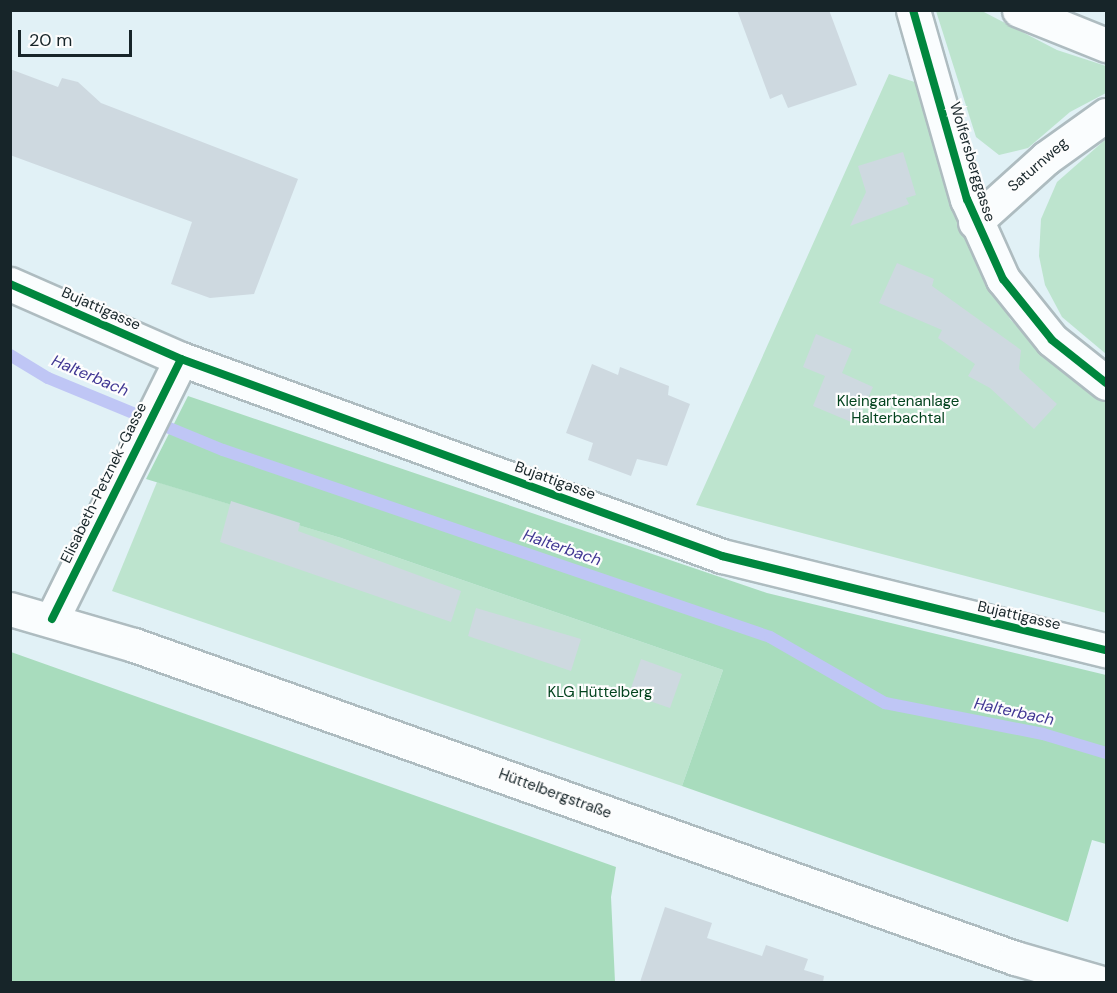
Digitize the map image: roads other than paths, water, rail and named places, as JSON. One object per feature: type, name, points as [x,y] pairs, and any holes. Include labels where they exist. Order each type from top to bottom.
[{"type":"street","name":"Wolfersberggasse","points":[[913,10],[975,222],[1027,312],[1052,340],[1107,383]]},
{"type":"street","points":[[1019,10],[1107,45]]},
{"type":"street","name":"Saturnweg","points":[[975,222],[1046,158],[1107,115]]},
{"type":"street","name":"Bujattigasse","points":[[10,284],[181,359],[722,556],[1107,650]]},
{"type":"street","name":"Elisabeth-Petznek-Gasse","points":[[52,619],[181,359]]},
{"type":"street","name":"Hüttelbergstraße","points":[[10,609],[52,619],[1015,958],[1098,982]]},
{"type":"waterway","name":"Halterbach","points":[[10,355],[48,378],[223,450],[770,637],[885,703],[1043,734],[1106,753]]},
{"type":"park label","name":"Kleingartenanlage Halterbachtal","points":[[898,410]]},
{"type":"park label","name":"KLG Hüttelberg","points":[[600,693]]}]
